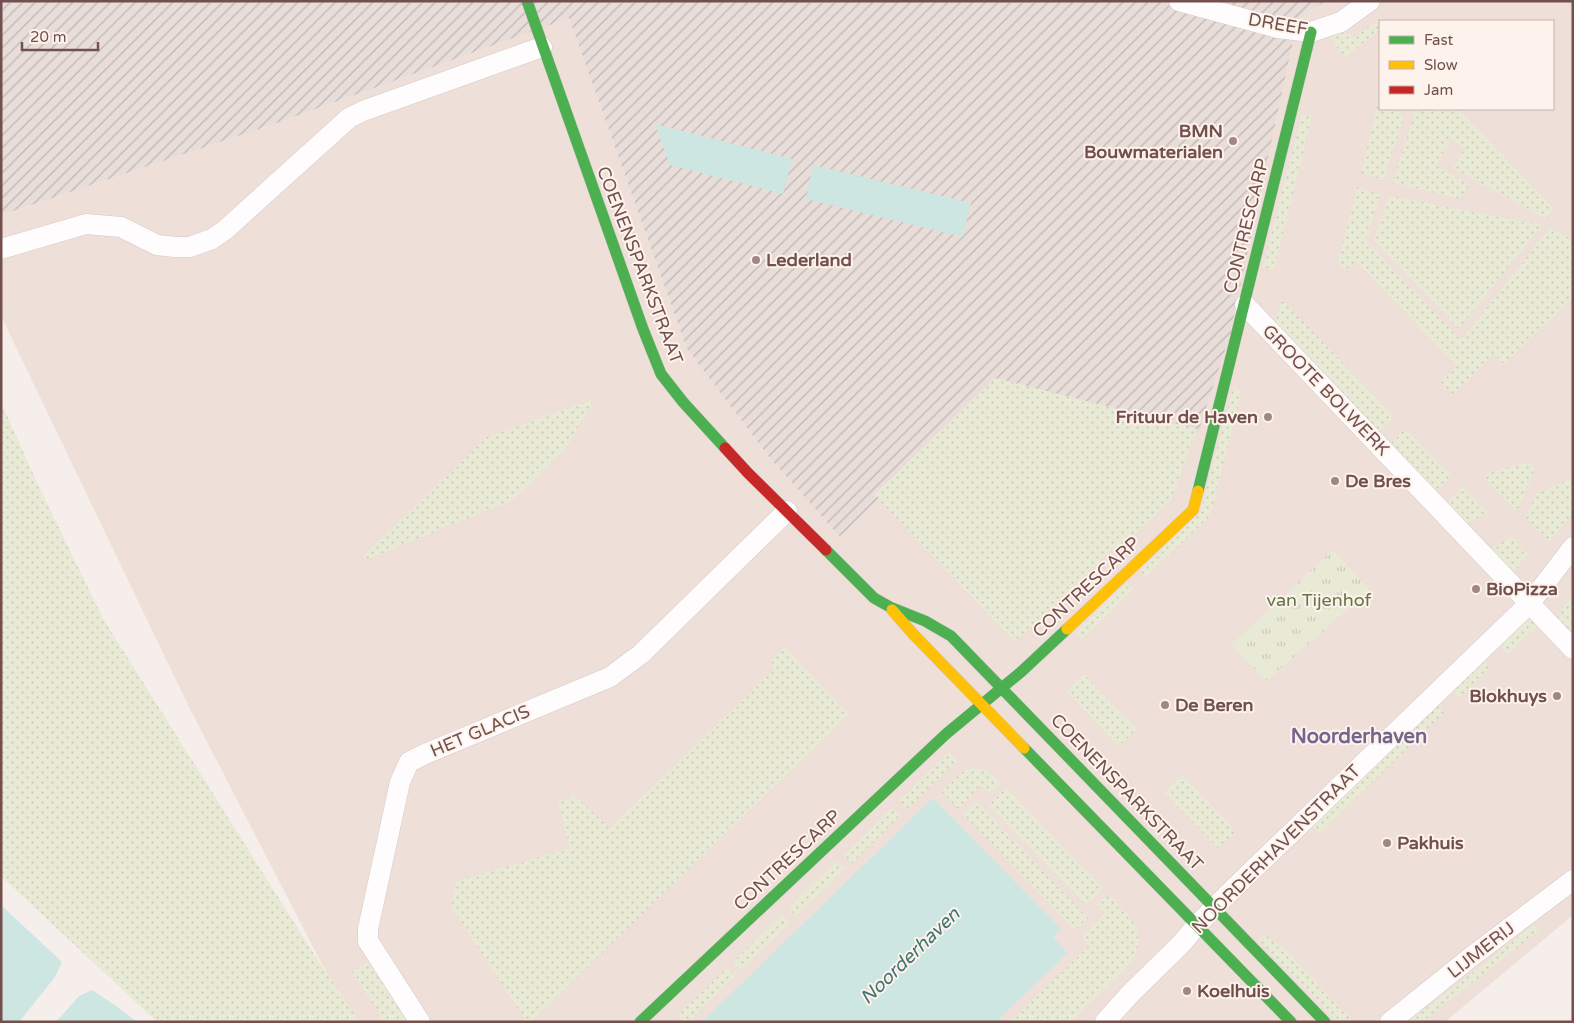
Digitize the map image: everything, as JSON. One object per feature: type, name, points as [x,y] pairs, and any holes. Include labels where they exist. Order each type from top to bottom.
[{"type":"street","name":"COENENSPARKSTRAAT","points":[[527,1],[643,329],[661,374],[748,473],[874,598],[890,607],[925,620],[951,636],[1325,1022]]},
{"type":"street","name":"DREEF","points":[[1179,1],[1278,28],[1311,32],[1340,22],[1370,1]]},
{"type":"street","name":"CONTRESCARP","points":[[640,1022],[946,734],[1021,672],[1193,510],[1311,32]]},
{"type":"street","points":[[1,249],[86,224],[121,227],[156,245],[190,247],[212,239],[225,230],[338,125],[348,118],[542,47]]},
{"type":"street","name":"GROOTE BOLWERK","points":[[1245,305],[1573,649]]},
{"type":"street","name":"HET GLACIS","points":[[420,1022],[368,941],[368,928],[400,782],[409,762],[610,677],[641,654],[787,512]]},
{"type":"street","name":"NOORDERHAVENSTRAAT","points":[[1106,1021],[1128,995],[1182,943],[1214,908],[1530,603],[1573,547]]},
{"type":"street","name":"COENENSPARKSTRAAT","points":[[890,607],[914,634],[1291,1022]]},
{"type":"street","name":"LIJMERIJ","points":[[1390,1022],[1471,957],[1573,880]]},
{"type":"shaded area","points":[[1,1],[1326,1],[1298,18],[1231,331],[1198,433],[995,387],[840,537],[770,458],[687,349],[569,18],[274,124],[1,215]]},
{"type":"shaded area","points":[[1326,1],[1573,1],[1573,915],[1445,1022],[352,1022],[190,709],[1,316],[1,215],[274,124],[569,18],[687,349],[770,458],[840,537],[995,387],[1231,331],[1298,18]]},
{"type":"green space","points":[[1382,17],[1384,20],[1379,20],[1379,31],[1345,57],[1329,37],[1344,32],[1355,37]]},
{"type":"green space","points":[[1379,98],[1379,110],[1399,110],[1404,118],[1383,180],[1361,173]]},
{"type":"green space","points":[[1416,110],[1459,110],[1554,209],[1546,219],[1453,168],[1465,148],[1450,139],[1436,166],[1470,185],[1459,199],[1393,182]]},
{"type":"green space","points":[[1302,114],[1312,117],[1274,270],[1263,267]]},
{"type":"green space","points":[[1357,187],[1380,194],[1366,241],[1461,340],[1550,228],[1573,240],[1573,298],[1504,364],[1494,354],[1453,395],[1440,382],[1457,366],[1356,261],[1346,270],[1338,262]]},
{"type":"green space","points":[[1389,196],[1542,225],[1459,329],[1374,240]]},
{"type":"green space","points":[[1282,299],[1394,417],[1376,434],[1274,328]]},
{"type":"green space","points":[[995,378],[1197,429],[1171,500],[1120,549],[1116,545],[1015,642],[874,495]]},
{"type":"green space","points":[[1233,388],[1242,390],[1212,509],[1207,519],[1146,577],[1140,571],[1200,513]]},
{"type":"green space","points":[[594,399],[567,447],[513,500],[365,560],[364,556],[366,553],[487,437]]},
{"type":"green space","points":[[1,402],[39,487],[104,620],[310,948],[360,1022],[157,1022],[1,876]]},
{"type":"green space","points":[[1405,429],[1452,476],[1434,494],[1388,447]]},
{"type":"green space","points":[[1530,462],[1535,468],[1519,508],[1515,510],[1484,476],[1489,472]]},
{"type":"green space","points":[[1573,478],[1573,514],[1549,542],[1526,518],[1536,494]]},
{"type":"green space","points":[[1463,487],[1488,513],[1463,525],[1444,505]]},
{"type":"green space","points":[[1511,537],[1528,554],[1511,576],[1488,550]]},
{"type":"green space","name":"van Tijenhof","points":[[1333,550],[1370,590],[1266,681],[1231,645]]},
{"type":"green space","points":[[1127,583],[1133,590],[1082,639],[1076,633]]},
{"type":"green space","points":[[1573,595],[1573,639],[1554,620]]},
{"type":"green space","points":[[1532,611],[1542,622],[1507,654],[1497,644]]},
{"type":"green space","points":[[785,647],[849,714],[531,1022],[527,1022],[451,907],[456,881],[570,848],[558,802],[574,795],[610,828],[774,669],[770,662]]},
{"type":"green space","points":[[1483,659],[1491,667],[1460,698],[1452,689]]},
{"type":"green space","points":[[1084,674],[1137,729],[1119,746],[1066,691]]},
{"type":"green space","points":[[1438,704],[1445,712],[1319,834],[1312,826]]},
{"type":"green space","points":[[949,752],[957,761],[907,810],[899,801]]},
{"type":"green space","points":[[972,768],[986,770],[1001,783],[989,794],[981,785],[958,809],[941,791],[960,773]]},
{"type":"green space","points":[[1182,775],[1236,831],[1218,848],[1164,793]]},
{"type":"green space","points":[[1006,788],[1103,888],[1086,905],[989,805]]},
{"type":"green space","points":[[976,801],[1088,918],[1075,930],[963,814]]},
{"type":"green space","points":[[892,808],[900,816],[852,863],[844,855]]},
{"type":"green space","points":[[837,861],[845,869],[796,916],[788,908]]},
{"type":"green space","points":[[1108,894],[1131,918],[1136,927],[1139,944],[1128,966],[1070,1022],[1010,1022],[1089,946],[1082,937],[1104,914],[1096,905]]},
{"type":"green space","points":[[782,915],[790,922],[741,970],[733,962]]},
{"type":"green space","points":[[1534,925],[1539,931],[1422,1022],[1408,1022]]},
{"type":"green space","points":[[1265,935],[1281,946],[1354,1022],[1337,1022],[1258,940]]},
{"type":"green space","points":[[369,961],[408,1022],[385,1022],[352,972]]},
{"type":"green space","points":[[727,968],[735,976],[688,1022],[684,1022],[678,1015]]},
{"type":"water","points":[[655,124],[792,159],[783,194],[670,165]]},
{"type":"water","points":[[813,165],[971,203],[963,237],[806,199]]},
{"type":"water","points":[[933,798],[1061,929],[1053,937],[1067,953],[996,1022],[702,1022]]},
{"type":"water","points":[[1,905],[62,962],[55,977],[19,1022],[1,1022]]},
{"type":"water","points":[[92,990],[137,1022],[56,1022],[79,996]]},
{"type":"traffic: fast","points":[[527,1],[643,329],[661,374],[683,402],[725,448]]},
{"type":"traffic: fast","points":[[1198,491],[1311,32]]},
{"type":"traffic: fast","points":[[826,550],[874,598],[890,607],[925,621],[951,636],[1325,1022]]},
{"type":"traffic: fast","points":[[640,1022],[946,734],[1021,672],[1067,629]]},
{"type":"traffic: fast","points":[[1024,748],[1291,1022]]},
{"type":"traffic: slow","points":[[1067,629],[1193,510],[1198,491]]},
{"type":"traffic: slow","points":[[892,610],[1024,748]]},
{"type":"traffic: jam","points":[[725,448],[826,550]]},
{"type":"place","name":"BMN Bouwmaterialen","points":[[1233,141]]},
{"type":"place","name":"Lederland","points":[[756,260]]},
{"type":"place","name":"Frituur de Haven","points":[[1268,417]]},
{"type":"place","name":"De Bres","points":[[1335,481]]},
{"type":"place","name":"BioPizza","points":[[1476,589]]},
{"type":"place","name":"Blokhuys","points":[[1557,696]]},
{"type":"place","name":"De Beren","points":[[1165,705]]},
{"type":"place","name":"Pakhuis","points":[[1387,843]]},
{"type":"place","name":"Koelhuis","points":[[1187,991]]},
{"type":"district","name":"Noorderhaven","points":[[1359,737]]}]
